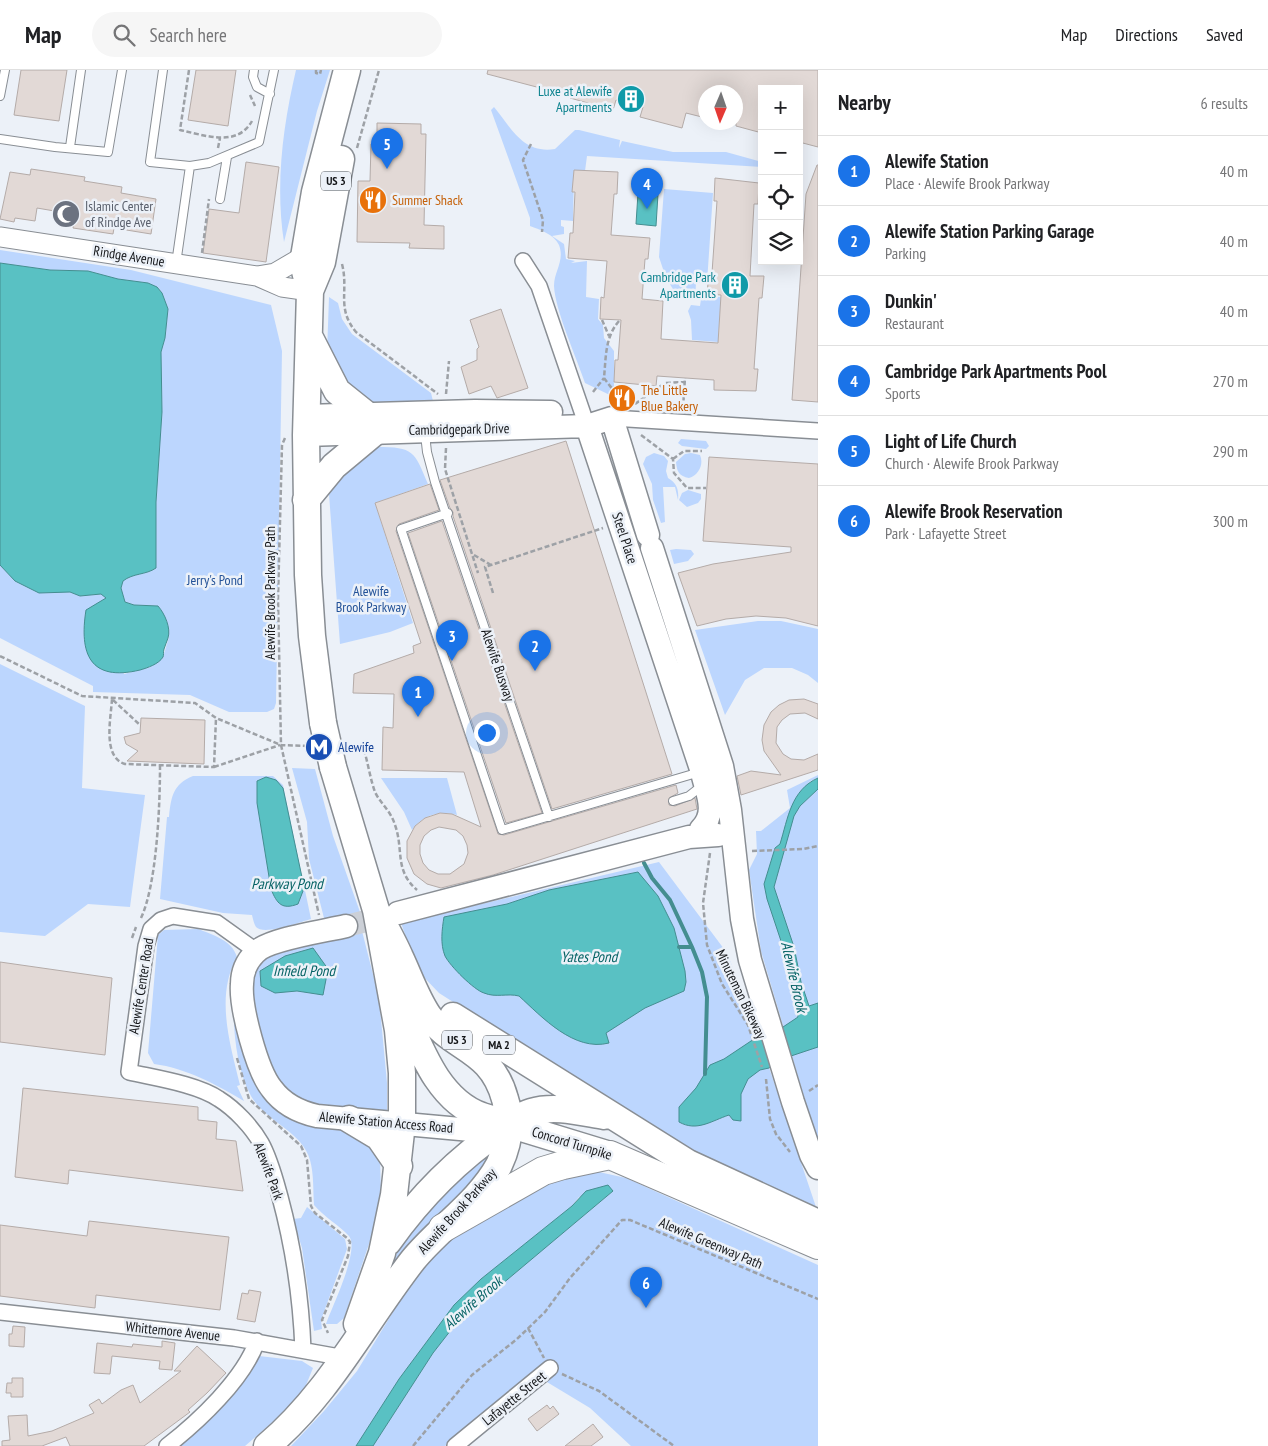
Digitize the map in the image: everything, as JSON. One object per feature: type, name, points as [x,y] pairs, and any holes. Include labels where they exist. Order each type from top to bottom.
[{"type":"highway","name":"Alewife Brook Parkway","points":[[345,1358],[383,1249],[399,1166],[402,1123],[400,1046],[394,967],[387,911],[337,757],[323,723],[312,630],[306,500],[299,431],[310,291],[304,256],[315,192],[347,70]]},
{"type":"highway","name":"Alewife Brook Parkway","points":[[310,291],[322,262],[337,176],[365,70]]},
{"type":"highway","points":[[306,500],[372,423],[334,387],[308,335]]},
{"type":"highway","name":"Alewife Brook Parkway","points":[[267,1446],[314,1400],[406,1269],[493,1174],[505,1149],[509,1124],[505,1099],[495,1076],[476,1053],[442,1030],[431,1019],[394,967]]},
{"type":"highway","name":"Concord Turnpike","points":[[394,967],[417,985],[441,1008],[695,1167],[806,1229]]},
{"type":"highway","name":"Concord Turnpike","points":[[394,967],[432,1068],[448,1093],[469,1111],[610,1154],[806,1229]]},
{"type":"highway","points":[[383,1249],[432,1186],[478,1146],[527,1113],[549,1109],[614,1117]]},
{"type":"highway","points":[[349,1119],[379,1137],[399,1166]]},
{"type":"highway","points":[[443,1228],[543,1172],[563,1165],[610,1154]]},
{"type":"main road","name":"Cambridgepark Drive","points":[[372,423],[425,430],[585,419],[617,410]]},
{"type":"main road","name":"Steel Place","points":[[617,410],[650,542],[674,621],[713,731],[741,844]]},
{"type":"main road","name":"Cambridgepark Drive","points":[[299,431],[475,411],[585,419]]},
{"type":"main road","name":"Steel Place","points":[[585,419],[703,778],[711,809],[703,834]]},
{"type":"main road","points":[[387,911],[703,834],[715,834],[741,844],[742,919],[759,1026],[774,1074],[818,1168]]},
{"type":"main road","points":[[256,951],[276,942],[346,926]]},
{"type":"main road","name":"Alewife Station Access Road","points":[[256,951],[244,971],[242,984],[254,1048],[264,1077],[276,1094],[299,1111],[316,1116],[477,1130],[509,1124]]},
{"type":"street","name":"Rindge Avenue","points":[[0,236],[257,276],[282,286],[310,291]]},
{"type":"street","name":"Rindge Avenue","points":[[257,276],[275,273],[304,256]]},
{"type":"street","name":"Steel Place","points":[[523,260],[539,286],[585,419]]},
{"type":"street","name":"Cambridgepark Drive","points":[[617,410],[818,431]]},
{"type":"street","name":"Alewife Center Road","points":[[129,1072],[150,929],[161,920],[173,916],[217,923],[256,951]]},
{"type":"street","name":"Alewife Park","points":[[129,1072],[177,1082],[219,1098],[241,1117],[261,1143],[275,1179],[299,1281],[304,1350]]},
{"type":"street","name":"Whittemore Avenue","points":[[0,1312],[257,1341],[345,1358]]},
{"type":"street","points":[[167,1446],[189,1429],[223,1395],[252,1353],[257,1341]]},
{"type":"street","name":"Lafayette Street","points":[[455,1446],[550,1368]]},
{"type":"lane","points":[[0,96],[5,70]]},
{"type":"lane","points":[[70,147],[81,70]]},
{"type":"lane","points":[[0,139],[108,152],[122,70]]},
{"type":"lane","points":[[163,70],[150,162],[190,166],[215,162],[259,142],[274,70]]},
{"type":"lane","points":[[254,70],[253,77],[257,87],[270,94]]},
{"type":"lane","points":[[220,199],[227,157]]},
{"type":"lane","points":[[176,264],[190,166]]},
{"type":"lane","name":"Alewife Busway","points":[[425,430],[426,452],[549,816]]},
{"type":"lane","points":[[448,513],[402,529],[502,830],[549,816],[703,778]]},
{"type":"lane","points":[[673,801],[695,792],[703,778]]},
{"type":"path","points":[[189,70],[179,130],[220,138],[230,138],[243,132],[255,115]]},
{"type":"path","points":[[316,70],[316,73],[320,74],[321,70]]},
{"type":"path","points":[[247,90],[255,104],[255,110]]},
{"type":"path","points":[[218,148],[220,138]]},
{"type":"path","points":[[531,144],[523,160],[543,220],[542,232]]},
{"type":"path","points":[[201,260],[210,197]]},
{"type":"path","points":[[341,262],[344,272],[343,309],[351,326],[356,332],[439,395]]},
{"type":"path","points":[[602,320],[610,337]]},
{"type":"path","points":[[593,392],[604,378],[610,337],[619,321]]},
{"type":"path","points":[[445,399],[449,361]]},
{"type":"path","points":[[604,378],[617,410]]},
{"type":"path","points":[[636,404],[664,383],[685,380],[683,408]]},
{"type":"path","name":"Alewife Brook Parkway Path","points":[[299,431],[282,445],[278,599],[282,745],[322,924]]},
{"type":"path","points":[[641,435],[673,458]]},
{"type":"path","points":[[446,442],[445,470],[473,554],[491,565]]},
{"type":"path","points":[[673,458],[684,451],[702,451]]},
{"type":"path","points":[[673,458],[674,473],[687,488],[706,488]]},
{"type":"path","points":[[493,593],[485,568],[603,528]]},
{"type":"path","points":[[0,656],[76,694],[112,699],[190,702],[204,707],[216,718],[282,745]]},
{"type":"path","points":[[112,699],[111,749],[114,758],[124,764],[214,767],[282,745],[311,746]]},
{"type":"path","points":[[112,699],[140,725]]},
{"type":"path","points":[[214,767],[216,718]]},
{"type":"path","points":[[337,757],[364,750],[376,794],[388,808],[396,827],[400,866],[407,879],[420,892]]},
{"type":"path","points":[[131,947],[134,931],[143,916],[151,879],[160,800],[160,766]]},
{"type":"path","name":"Minuteman Bikeway","points":[[703,834],[703,903],[707,945],[722,984],[759,1026],[774,1074],[768,1109],[771,1124],[782,1143],[794,1157]]},
{"type":"path","points":[[741,844],[802,849],[818,846]]},
{"type":"path","points":[[236,1053],[249,1099],[301,1146],[307,1160],[311,1206],[315,1213],[350,1242],[348,1256],[322,1320],[328,1333]]},
{"type":"path","name":"Alewife Greenway Path","points":[[528,1328],[545,1312],[570,1278],[620,1222],[627,1220],[818,1299]]},
{"type":"path","points":[[414,1446],[472,1375],[528,1328],[550,1368],[599,1391],[674,1446]]},
{"type":"green space","points":[[296,70],[330,70],[317,111],[284,242],[281,220],[280,177],[287,112]]},
{"type":"green space","points":[[494,107],[526,144],[544,150],[555,149],[575,130],[579,130],[620,140],[619,148],[622,141],[673,152],[726,152],[758,161],[758,167],[587,156],[585,171],[574,171],[573,221],[561,220],[564,234],[552,236],[564,244],[566,259],[575,261],[571,263],[587,261],[586,297],[599,299],[598,319],[603,325],[604,338],[614,351],[614,397],[585,383],[562,321],[555,296],[554,281],[561,256],[559,245],[550,235],[530,226],[530,218],[491,110]]},
{"type":"green space","points":[[664,189],[713,193],[707,283],[696,283],[695,299],[678,297],[666,278],[659,257]]},
{"type":"green space","name":"Jerry's Pond","points":[[0,250],[131,270],[271,305],[282,351],[276,703],[274,709],[267,712],[229,712],[190,695],[93,692],[93,686],[0,638],[0,565],[15,581],[54,592],[70,592],[80,596],[101,594],[107,598],[104,600],[124,674],[150,667],[163,657],[169,637],[158,606],[134,605],[125,602],[121,588],[123,581],[127,578],[156,568],[156,502],[162,412],[161,352],[165,338],[168,309],[162,293],[157,287],[148,283],[118,279],[88,271],[50,270],[0,263]]},
{"type":"green space","points":[[702,292],[706,292],[706,296],[721,297],[718,342],[692,340],[691,320],[688,311],[691,305],[700,306]]},
{"type":"green space","points":[[329,297],[338,303],[342,319],[352,334],[431,393],[434,405],[375,404],[357,399],[327,353]]},
{"type":"green space","points":[[681,439],[706,441],[709,446],[706,449],[682,446],[678,443]]},
{"type":"green space","name":"Alewife Brook Parkway","points":[[377,447],[399,448],[411,453],[419,464],[428,484],[375,503],[413,623],[390,632],[340,644],[329,494],[333,480]]},
{"type":"green space","points":[[654,453],[664,456],[668,461],[666,471],[668,478],[677,487],[678,493],[678,500],[675,487],[663,487],[665,522],[661,523],[653,500],[652,484],[643,464],[646,457]]},
{"type":"green space","points":[[685,454],[700,455],[701,465],[698,472],[689,478],[679,473],[676,462]]},
{"type":"green space","points":[[688,490],[701,494],[701,499],[698,503],[687,507],[679,500],[682,493]]},
{"type":"green space","points":[[670,550],[691,550],[694,554],[688,561],[674,564]]},
{"type":"green space","points":[[758,621],[781,621],[818,629],[818,683],[808,675],[792,668],[764,668],[745,680],[725,715],[695,630]]},
{"type":"green space","points":[[0,664],[85,706],[82,788],[145,795],[130,907],[88,904],[45,936],[0,932]]},
{"type":"green space","points":[[292,768],[315,769],[333,836],[360,912],[325,922],[309,859],[307,822]]},
{"type":"green space","points":[[818,775],[818,778],[809,782],[801,805],[818,789],[818,1144],[761,951],[749,870],[757,854],[756,831],[761,831],[790,808],[787,790]]},
{"type":"green space","points":[[193,776],[273,776],[283,785],[311,919],[266,930],[255,926],[252,915],[223,913],[160,899],[167,817],[169,817],[172,797],[181,783]]},
{"type":"green space","points":[[381,778],[447,778],[457,815],[444,813],[426,817],[412,830],[404,812]]},
{"type":"green space","points":[[659,862],[727,953],[752,1017],[816,1207],[680,1147],[439,993],[418,971],[401,923]]},
{"type":"green space","points":[[198,929],[226,942],[235,951],[237,957],[230,972],[227,988],[226,1020],[240,1085],[237,1086],[244,1101],[212,1083],[189,1073],[154,1064],[148,1053],[158,935],[164,930]]},
{"type":"green space","points":[[362,931],[379,998],[387,1083],[387,1112],[317,1106],[295,1097],[275,1078],[264,1054],[250,992],[256,961],[272,951]]},
{"type":"green space","points":[[234,988],[248,1067],[254,1080],[305,1123],[349,1131],[362,1137],[380,1160],[381,1193],[372,1235],[344,1318],[337,1324],[326,1324],[348,1266],[351,1253],[349,1236],[314,1205],[312,1171],[306,1150],[292,1134],[265,1113],[251,1096],[241,1072],[238,1058],[234,1015]]},
{"type":"green space","points":[[497,1143],[491,1162],[381,1289],[400,1246],[422,1213]]},
{"type":"green space","points":[[587,1172],[599,1172],[626,1178],[818,1265],[818,1446],[631,1446],[590,1408],[532,1373],[445,1446],[373,1446],[433,1353],[458,1321],[612,1192],[579,1197],[572,1206],[481,1279],[454,1305],[399,1379],[356,1446],[291,1446],[324,1411],[357,1371],[418,1271],[442,1246],[470,1226],[544,1185],[560,1178]]},
{"type":"green space","points":[[307,1207],[345,1239],[347,1249],[321,1320],[322,1329],[314,1331],[302,1248],[293,1219],[301,1218]]},
{"type":"green space","points":[[259,1356],[302,1361],[313,1368],[304,1390],[285,1411],[245,1446],[178,1446]]},
{"type":"water","points":[[638,193],[658,194],[656,226],[636,224]]},
{"type":"water","name":"Jerry's Pond","points":[[0,263],[50,270],[88,271],[118,279],[148,283],[157,287],[162,293],[168,309],[165,338],[161,352],[162,412],[156,502],[156,568],[127,578],[123,581],[121,588],[125,602],[134,605],[158,606],[167,621],[169,634],[163,657],[156,664],[146,668],[123,673],[109,672],[99,668],[92,661],[84,640],[86,610],[106,598],[101,594],[80,596],[70,592],[39,593],[15,581],[0,565]]},
{"type":"water","name":"Parkway Pond","points":[[266,777],[276,780],[283,788],[303,882],[303,891],[298,904],[292,906],[284,906],[278,902],[271,889],[257,803],[257,781]]},
{"type":"water","name":"Alewife Brook","points":[[818,778],[818,789],[800,806],[794,816],[774,887],[794,947],[801,982],[809,1006],[818,1003],[818,1047],[782,1059],[769,1068],[760,1070],[748,1079],[741,1094],[741,1121],[733,1120],[729,1115],[698,1126],[686,1125],[679,1122],[679,1107],[696,1088],[710,1065],[724,1059],[763,1033],[783,1027],[798,1017],[789,965],[767,899],[764,884],[775,848],[780,844],[788,815],[796,797],[809,783]]},
{"type":"water","name":"Yates Pond","points":[[638,872],[658,896],[674,928],[686,982],[684,991],[645,1008],[606,1033],[609,1043],[596,1044],[571,1038],[548,1022],[519,996],[493,995],[480,991],[452,966],[445,956],[442,942],[444,917],[507,904],[549,890]]},
{"type":"water","name":"Infield Pond","points":[[313,948],[328,969],[323,995],[297,991],[275,993],[261,986],[260,971],[285,956]]},
{"type":"water","name":"Alewife Brook","points":[[608,1185],[613,1191],[458,1321],[433,1353],[373,1446],[356,1446],[399,1379],[454,1305],[481,1279],[572,1206],[586,1191]]},
{"type":"building","points":[[21,70],[67,70],[59,121],[14,115]]},
{"type":"building","points":[[196,70],[236,70],[228,126],[188,120]]},
{"type":"building","name":"Luxe at Alewife Apartments","points":[[488,70],[818,70],[818,147],[803,143],[803,85],[758,85],[758,132],[743,128],[743,85],[698,85],[698,116],[686,113],[682,128],[640,117],[643,107],[616,100],[613,110],[570,98],[571,96],[487,74]]},
{"type":"building","points":[[377,123],[421,124],[421,134],[426,134],[424,225],[444,226],[444,249],[409,248],[410,243],[357,242],[358,181],[370,181],[371,144],[377,144]]},
{"type":"building","points":[[246,162],[279,167],[266,262],[203,253],[209,209],[239,213]]},
{"type":"building","points":[[818,165],[818,402],[792,400],[801,265],[803,265],[806,194]]},
{"type":"building","points":[[31,169],[85,177],[84,181],[122,187],[121,193],[156,199],[151,234],[114,228],[113,234],[73,228],[74,221],[65,220],[66,213],[37,208],[35,221],[15,218],[14,222],[0,219],[10,172],[30,175]]},
{"type":"building","name":"Cambridge Park Apartments","points":[[574,170],[618,172],[617,194],[614,194],[611,235],[650,238],[648,259],[645,259],[642,299],[663,301],[661,339],[718,343],[721,295],[707,294],[709,273],[712,273],[717,201],[714,201],[715,178],[758,183],[758,204],[754,204],[750,276],[764,276],[762,298],[759,298],[754,369],[758,369],[756,391],[714,390],[714,380],[657,376],[656,386],[614,382],[615,360],[618,360],[621,320],[600,319],[601,297],[604,298],[607,261],[568,258],[570,233],[573,233],[575,192],[572,192]]},
{"type":"building","points":[[501,309],[528,388],[497,398],[491,386],[469,394],[461,367],[477,360],[477,349],[479,347],[470,320]]},
{"type":"building","points":[[566,441],[672,774],[552,809],[453,512],[440,480]]},
{"type":"building","points":[[709,457],[818,464],[818,626],[786,618],[756,616],[726,619],[697,626],[678,573],[713,564],[791,552],[791,547],[703,541]]},
{"type":"building","points":[[430,484],[439,510],[399,524],[396,531],[498,834],[504,835],[676,785],[678,793],[669,798],[669,805],[675,806],[695,798],[697,809],[493,875],[441,888],[427,884],[414,874],[407,858],[407,841],[415,826],[425,818],[440,813],[452,814],[481,827],[464,772],[382,770],[383,727],[393,728],[394,694],[353,693],[354,674],[414,653],[413,646],[421,643],[375,503]],"holes":[[[439,827],[456,830],[463,836],[467,845],[468,853],[464,864],[450,874],[438,874],[429,870],[423,863],[420,854],[420,845],[424,836],[431,830]]]},
{"type":"building","points":[[442,521],[542,813],[506,823],[408,533]]},
{"type":"building","points":[[804,699],[818,704],[818,719],[805,713],[790,714],[777,727],[776,743],[783,754],[791,759],[804,760],[818,754],[818,770],[741,795],[737,776],[751,771],[781,775],[764,751],[762,740],[764,725],[771,712],[779,705],[789,700]]},
{"type":"building","points":[[141,718],[205,720],[204,764],[127,761],[138,751],[126,744],[124,737],[140,733]]},
{"type":"building","points":[[0,962],[112,978],[105,1055],[0,1042]]},
{"type":"building","points":[[23,1088],[198,1107],[198,1120],[217,1122],[216,1139],[236,1141],[243,1191],[69,1170],[68,1184],[15,1177]]},
{"type":"building","points":[[89,1221],[229,1237],[220,1310],[96,1295],[95,1308],[0,1296],[0,1225],[87,1236]]},
{"type":"building","points":[[249,1290],[261,1292],[255,1322],[237,1319],[242,1293],[248,1294]]},
{"type":"building","points":[[13,1326],[25,1327],[24,1347],[9,1346],[9,1334],[12,1334]]},
{"type":"building","points":[[162,1341],[175,1343],[172,1370],[159,1369],[160,1361],[112,1356],[110,1374],[94,1373],[97,1343],[132,1347],[133,1344],[162,1347]]},
{"type":"building","points":[[197,1346],[226,1373],[188,1410],[190,1412],[144,1446],[70,1446],[66,1437],[42,1446],[2,1446],[2,1441],[10,1440],[8,1416],[27,1415],[28,1436],[52,1431],[94,1413],[89,1405],[99,1399],[102,1404],[121,1390],[133,1385],[140,1403],[181,1371],[174,1371]]},
{"type":"building","points":[[12,1378],[23,1378],[23,1397],[11,1397],[11,1393],[6,1393],[7,1383],[12,1383]]},
{"type":"building","points":[[547,1405],[550,1409],[553,1406],[559,1414],[537,1431],[528,1419]]},
{"type":"building","points":[[593,1424],[603,1437],[591,1446],[565,1446]]},
{"type":"waterway","points":[[644,863],[652,878],[670,900],[692,947]]},
{"type":"waterway","points":[[679,947],[692,947],[702,972],[707,997],[705,1074]]},
{"type":"tunnel","points":[[346,926],[395,914]]},
{"type":"place","name":"Luxe at Alewife Apartments","points":[[631,99]]},
{"type":"place","name":"Light of Life Church","points":[[387,169]]},
{"type":"place","name":"Summer Shack","points":[[373,200]]},
{"type":"place","name":"Cambridge Park Apartments Pool","points":[[647,209]]},
{"type":"place","name":"Islamic Center of Rindge Ave","points":[[66,214]]},
{"type":"place","name":"Cambridge Park Apartments","points":[[735,285]]},
{"type":"place","name":"The Little Blue Bakery","points":[[622,398]]},
{"type":"place","name":"Dunkin'","points":[[452,661]]},
{"type":"place","name":"Alewife Station Parking Garage","points":[[535,671]]},
{"type":"place","name":"Alewife Station","points":[[418,717]]},
{"type":"place","name":"Alewife","points":[[319,747]]},
{"type":"place","name":"Alewife Brook Reservation","points":[[646,1308]]}]
